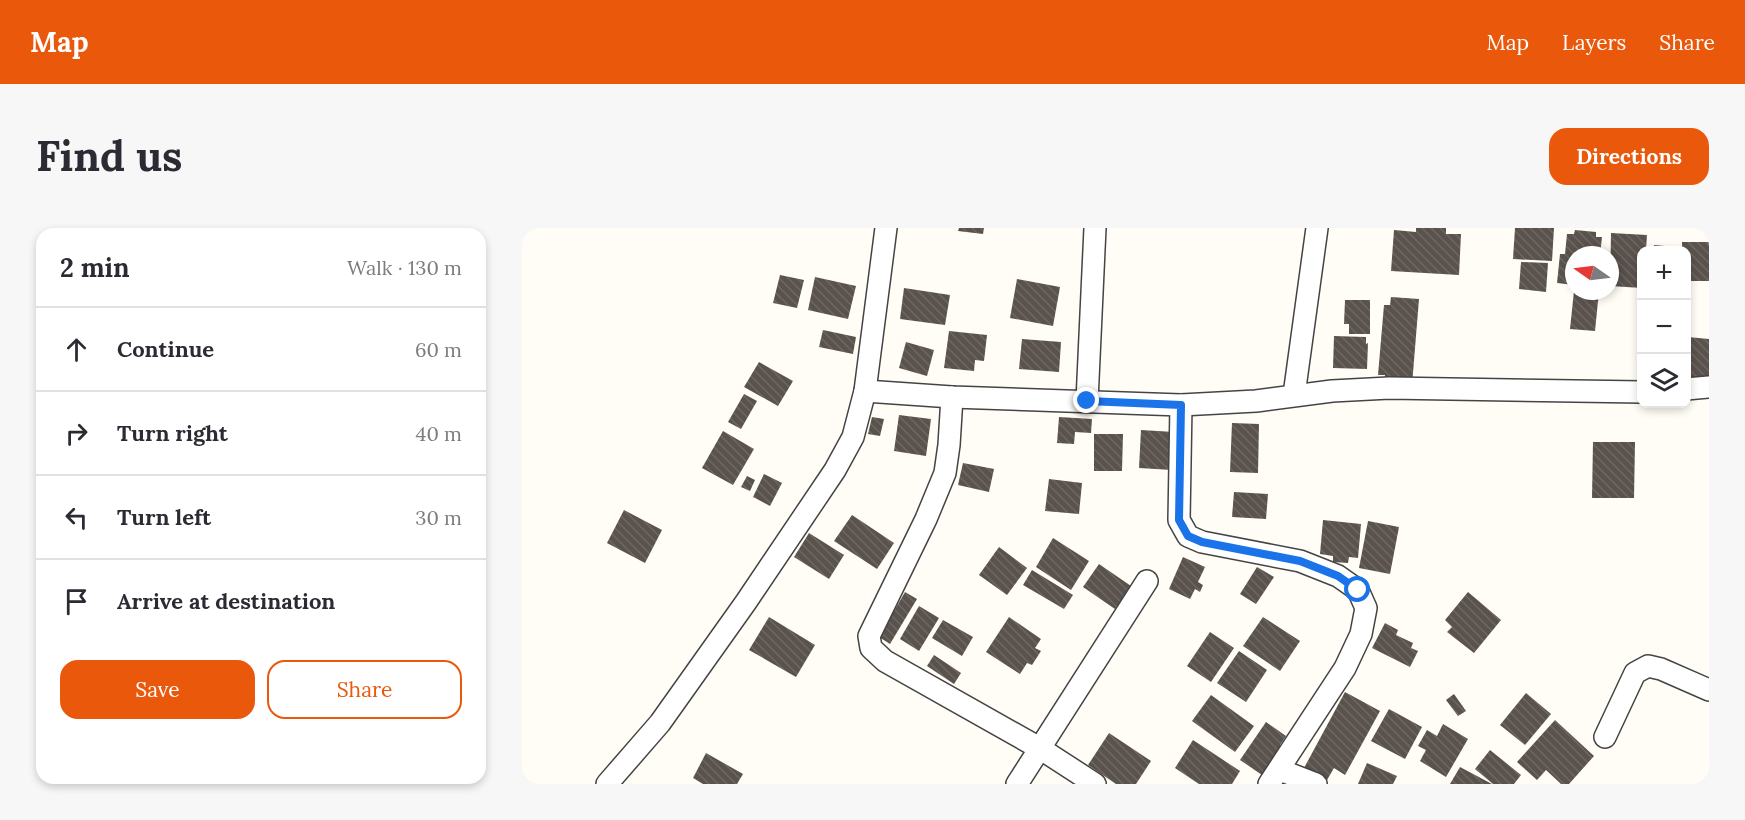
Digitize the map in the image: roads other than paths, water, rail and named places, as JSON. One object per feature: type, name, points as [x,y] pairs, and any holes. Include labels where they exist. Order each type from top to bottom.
[{"type":"street","points":[[607,784],[660,723],[746,602],[835,470],[853,437],[865,391],[886,228]]},
{"type":"street","points":[[1087,401],[1095,228]]},
{"type":"street","points":[[1294,396],[1317,228]]},
{"type":"street","points":[[1691,389],[1709,387]]},
{"type":"street","points":[[865,391],[952,397],[1181,405],[1257,401],[1389,388],[1637,392]]},
{"type":"street","points":[[952,397],[945,472],[926,519],[869,636],[871,648],[885,661],[1041,748],[1095,784]]},
{"type":"street","points":[[1181,405],[1179,520],[1188,536],[1202,542],[1300,561],[1338,576],[1358,590],[1366,608],[1361,634],[1346,668],[1274,777],[1316,784]]},
{"type":"street","points":[[1017,784],[1147,581]]},
{"type":"street","points":[[1605,737],[1635,673],[1648,666],[1661,669],[1709,690]]}]
